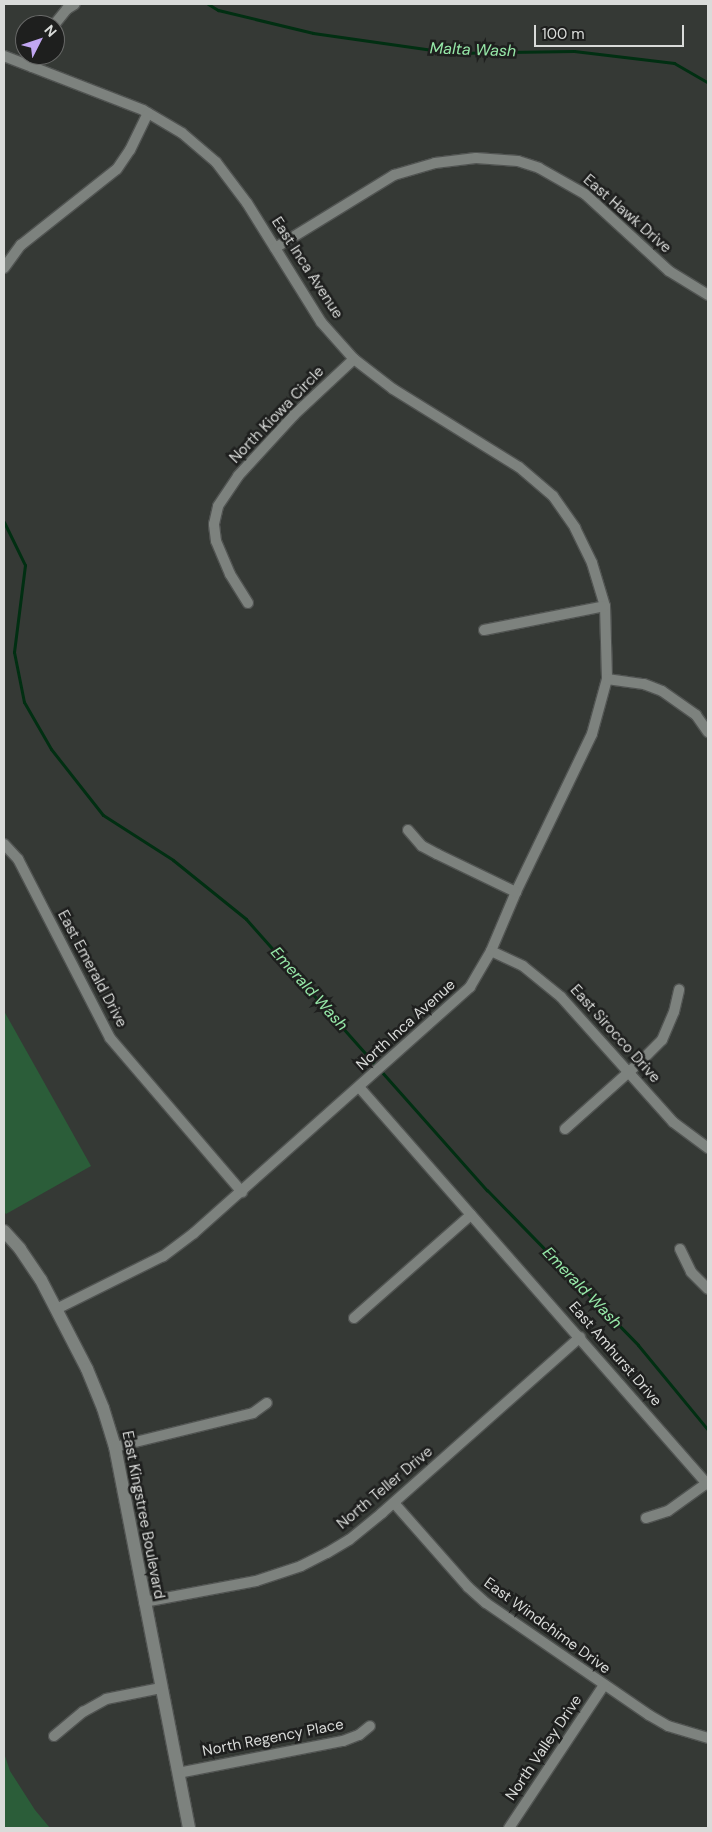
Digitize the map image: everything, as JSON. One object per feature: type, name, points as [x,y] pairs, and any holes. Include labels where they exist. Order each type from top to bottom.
[{"type":"street","points":[[63,15],[75,4]]},
{"type":"street","name":"East Inca Avenue","points":[[4,56],[148,113],[182,133],[216,162],[247,203],[321,322],[354,359],[393,389],[519,467],[553,496],[575,528],[592,563],[605,606]]},
{"type":"street","points":[[4,268],[21,245],[116,169],[130,150],[148,113]]},
{"type":"street","name":"East Hawk Drive","points":[[275,248],[394,175],[435,163],[476,158],[518,161],[539,168],[585,194],[669,271],[708,295]]},
{"type":"street","name":"North Kiowa Circle","points":[[248,603],[230,574],[216,541],[214,524],[218,506],[238,476],[294,415],[354,359]]},
{"type":"street","points":[[484,630],[605,606]]},
{"type":"street","name":"North Inca Avenue","points":[[56,1309],[162,1256],[194,1233],[470,987],[491,951],[516,892],[592,734],[607,679],[605,606]]},
{"type":"street","points":[[607,679],[644,684],[662,691],[696,715],[708,732]]},
{"type":"street","points":[[408,830],[422,846],[516,892]]},
{"type":"street","name":"East Emerald Drive","points":[[4,844],[18,859],[110,1038],[242,1192]]},
{"type":"street","name":"East Sirocco Drive","points":[[491,951],[523,966],[562,997],[683,1132],[708,1148]]},
{"type":"street","points":[[565,1129],[662,1040],[674,1012],[679,990]]},
{"type":"street","name":"East Amhurst Drive","points":[[359,1087],[707,1484]]},
{"type":"street","points":[[354,1318],[471,1215]]},
{"type":"street","name":"East Kingstree Boulevard","points":[[4,1231],[29,1261],[56,1309],[93,1382],[115,1447],[189,1828]]},
{"type":"street","points":[[680,1249],[691,1272],[708,1289]]},
{"type":"street","name":"North Teller Drive","points":[[144,1602],[256,1581],[301,1566],[349,1540],[394,1503],[580,1337]]},
{"type":"street","points":[[115,1447],[253,1413],[267,1403]]},
{"type":"street","points":[[646,1518],[668,1511],[707,1484]]},
{"type":"street","name":"East Windchime Drive","points":[[394,1503],[468,1587],[486,1603],[604,1685],[668,1726],[708,1738]]},
{"type":"street","name":"North Valley Drive","points":[[509,1828],[604,1685]]},
{"type":"street","points":[[54,1736],[84,1712],[106,1699],[161,1688]]},
{"type":"street","name":"North Regency Place","points":[[178,1773],[342,1741],[359,1735],[370,1726]]},
{"type":"green space","points":[[4,1011],[91,1166],[6,1214],[4,1212]]},
{"type":"green space","points":[[4,1753],[10,1771],[35,1810],[50,1828],[4,1828]]},
{"type":"waterway","name":"Malta Wash","points":[[208,4],[218,10],[313,33],[454,53],[574,51],[674,63],[708,83]]},
{"type":"waterway","name":"Emerald Wash","points":[[4,522],[25,565],[14,652],[24,702],[51,749],[103,815],[173,860],[246,919],[487,1190],[638,1345],[708,1430]]}]
